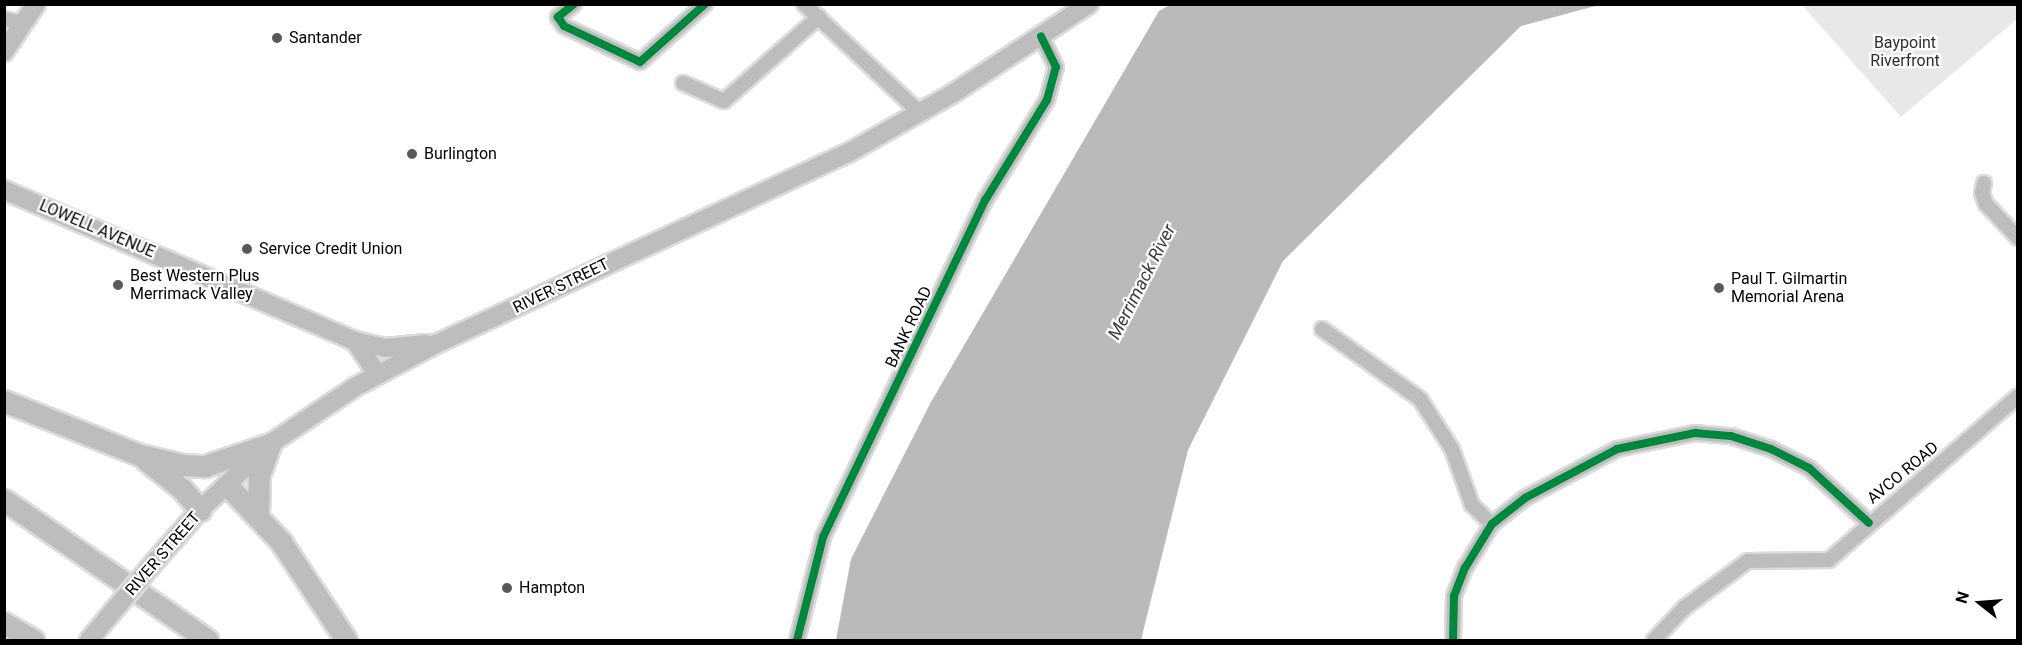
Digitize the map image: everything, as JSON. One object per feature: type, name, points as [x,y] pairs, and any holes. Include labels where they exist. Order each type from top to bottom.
[{"type":"highway","points":[[4,401],[140,455],[183,465],[205,466],[270,444]]},
{"type":"highway","points":[[258,516],[259,475],[270,444]]},
{"type":"highway","points":[[140,455],[182,489],[200,510]]},
{"type":"highway","points":[[226,485],[258,516],[346,640]]},
{"type":"highway","points":[[4,491],[46,528]]},
{"type":"highway","points":[[4,500],[208,640]]},
{"type":"highway","points":[[4,624],[30,638]]},
{"type":"main road","points":[[6,47],[36,4]]},
{"type":"main road","name":"RIVER STREET","points":[[89,640],[200,510],[270,444],[376,374],[436,344],[792,182],[920,113],[1089,4]]},
{"type":"main road","name":"LOWELL AVENUE","points":[[4,190],[355,341],[386,348],[436,344]]},
{"type":"main road","points":[[355,341],[376,374]]},
{"type":"street","points":[[574,4],[558,17],[564,26],[640,62],[705,4]]},
{"type":"street","points":[[804,4],[920,113]]},
{"type":"street","points":[[683,83],[724,100],[819,17]]},
{"type":"street","points":[[4,19],[23,23]]},
{"type":"street","name":"BANK ROAD","points":[[797,640],[823,537],[986,199],[1047,100],[1056,67],[1041,36]]},
{"type":"street","points":[[1984,183],[1982,193],[1986,204],[2018,238]]},
{"type":"street","points":[[1322,329],[1420,399],[1448,441],[1472,505],[1492,524]]},
{"type":"street","name":"AVCO ROAD","points":[[1654,640],[1684,608],[1748,561],[1829,560],[2018,396]]},
{"type":"street","points":[[1453,640],[1454,596],[1465,568],[1492,524],[1525,498],[1617,449],[1695,433],[1731,436],[1771,449],[1809,468],[1869,523]]},
{"type":"green space","name":"Baypoint Riverfront","points":[[1802,5],[2017,5],[2017,19],[1901,117]]},
{"type":"water","name":"Merrimack River","points":[[1170,5],[1599,5],[1521,26],[1283,261],[1188,450],[1141,640],[836,640],[851,559],[931,402],[1159,11]]},
{"type":"cycle path","points":[[574,4],[558,17],[564,26],[640,62],[705,4]]},
{"type":"cycle path","points":[[797,640],[823,537],[986,199],[1047,100],[1056,67],[1041,36]]},
{"type":"cycle path","points":[[1453,640],[1454,596],[1465,568],[1492,524],[1525,498],[1617,449],[1695,433],[1731,436],[1771,449],[1809,468],[1869,523]]},
{"type":"place","name":"Santander","points":[[277,38]]},
{"type":"place","name":"Burlington","points":[[412,154]]},
{"type":"place","name":"Service Credit Union","points":[[247,249]]},
{"type":"place","name":"Best Western Plus Merrimack Valley","points":[[118,285]]},
{"type":"place","name":"Paul T. Gilmartin Memorial Arena","points":[[1719,288]]},
{"type":"place","name":"Hampton","points":[[507,588]]}]
